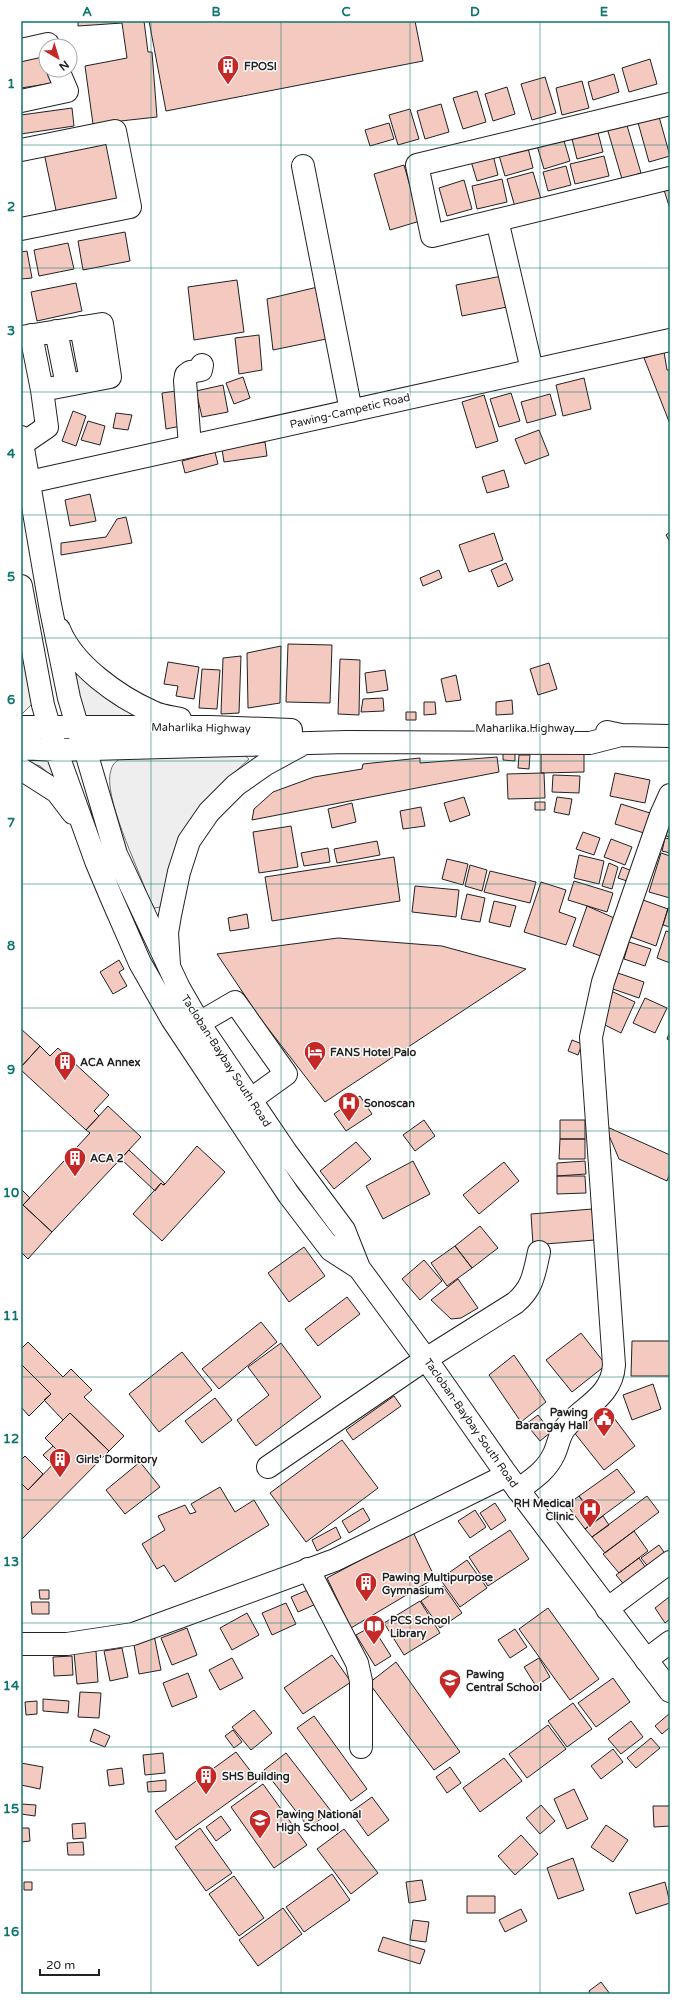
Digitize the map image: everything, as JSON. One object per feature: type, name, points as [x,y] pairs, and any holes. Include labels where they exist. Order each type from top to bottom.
[{"type":"main road","points":[[21,50],[38,46]]},
{"type":"main road","points":[[21,101],[67,91],[61,78]]},
{"type":"main road","points":[[670,104],[417,165],[432,236],[670,178]]},
{"type":"main road","points":[[21,150],[115,131],[130,207],[21,229]]},
{"type":"main road","points":[[303,166],[351,411]]},
{"type":"main road","points":[[497,220],[532,370]]},
{"type":"main road","points":[[76,726],[50,605],[22,440],[47,427],[42,390],[26,336],[102,324],[101,378]]},
{"type":"main road","points":[[81,327],[101,378]]},
{"type":"main road","points":[[56,331],[67,384]]},
{"type":"main road","name":"Pawing-Campetic Road","points":[[29,482],[670,340]]},
{"type":"main road","points":[[190,446],[185,381],[186,375],[190,372],[201,370],[202,365]]},
{"type":"main road","points":[[42,390],[101,378]]},
{"type":"main road","points":[[21,586],[43,705],[49,727]]},
{"type":"main road","points":[[50,605],[62,637],[85,666],[112,690],[154,713],[210,727]]},
{"type":"main road","name":"Tacloban-Baybay South Road","points":[[76,726],[85,749],[116,854],[179,988],[199,1023],[286,1152],[344,1230],[359,1268],[426,1359],[512,1482],[670,1691]]},
{"type":"main road","name":"Maharlika Highway","points":[[21,727],[210,727],[302,730],[545,730],[590,728],[621,735],[670,736]]},
{"type":"main road","name":"Tacloban-Baybay South Road","points":[[49,727],[84,827],[112,899],[140,963],[188,1046],[289,1195],[331,1250],[359,1268]]},
{"type":"main road","name":"Maharlika Highway","points":[[21,748],[56,750],[305,743],[590,743],[621,735]]},
{"type":"main road","points":[[169,965],[167,932],[179,872],[189,841],[209,812],[236,785],[266,764],[305,743]]},
{"type":"main road","points":[[21,769],[57,792],[84,827]]},
{"type":"main road","points":[[21,1644],[67,1644],[133,1634],[335,1560],[512,1482],[544,1471],[555,1453],[564,1429],[607,1388],[613,1376],[614,1357],[592,1037],[603,982],[661,815],[670,795]]},
{"type":"main road","points":[[199,1023],[235,1002],[286,1074],[250,1100]]},
{"type":"main road","points":[[268,1467],[426,1359],[515,1303],[525,1295],[531,1286],[539,1252]]},
{"type":"main road","points":[[608,1609],[670,1562]]},
{"type":"main road","points":[[308,1569],[357,1664],[361,1682],[361,1747]]},
{"type":"main road","points":[[646,1660],[670,1642]]},
{"type":"shaded area","points":[[21,632],[32,704],[21,715]]},
{"type":"shaded area","points":[[69,663],[94,689],[103,696],[123,709],[146,718],[84,720]]},
{"type":"shaded area","points":[[49,754],[55,779],[40,766],[24,761],[21,755]]},
{"type":"shaded area","points":[[244,755],[249,759],[223,783],[161,907],[154,908],[147,894],[116,813],[110,781],[113,765],[127,756]]},
{"type":"building","points":[[78,21],[144,21],[148,52],[152,52],[157,117],[93,124],[85,66],[127,58],[122,23],[78,26]]},
{"type":"building","name":"FPOSI","points":[[149,21],[415,21],[423,61],[166,111]]},
{"type":"building","points":[[38,57],[38,78],[52,78],[53,83],[21,88],[21,60]]},
{"type":"building","points":[[650,59],[657,84],[629,92],[622,68]]},
{"type":"building","points":[[614,74],[619,92],[593,100],[588,82]]},
{"type":"building","points":[[545,77],[556,113],[532,120],[521,84]]},
{"type":"building","points":[[582,81],[589,108],[562,115],[556,88]]},
{"type":"building","points":[[507,87],[515,114],[493,121],[485,94]]},
{"type":"building","points":[[477,91],[486,122],[463,129],[453,98]]},
{"type":"building","points":[[441,104],[449,132],[425,139],[417,111]]},
{"type":"building","points":[[72,108],[74,126],[21,134],[21,115]]},
{"type":"building","points":[[410,109],[419,139],[398,145],[389,115]]},
{"type":"building","points":[[658,113],[670,156],[649,162],[637,119]]},
{"type":"building","points":[[626,122],[641,173],[622,179],[607,128]]},
{"type":"building","points":[[389,123],[394,139],[370,146],[365,130]]},
{"type":"building","points":[[596,125],[603,152],[577,159],[570,131]]},
{"type":"building","points":[[561,131],[570,161],[544,169],[535,139]]},
{"type":"building","points":[[111,133],[125,200],[57,215],[43,148]]},
{"type":"building","points":[[527,144],[533,168],[505,176],[498,152]]},
{"type":"building","points":[[492,151],[498,175],[477,181],[470,158]]},
{"type":"building","points":[[604,156],[609,176],[575,184],[570,164]]},
{"type":"building","points":[[404,165],[420,221],[390,230],[374,174]]},
{"type":"building","points":[[566,166],[571,185],[548,191],[543,172]]},
{"type":"building","points":[[533,172],[541,199],[515,207],[507,179]]},
{"type":"building","points":[[502,179],[507,202],[477,209],[472,186]]},
{"type":"building","points":[[464,180],[472,209],[447,216],[439,188]]},
{"type":"building","points":[[670,188],[670,209],[664,190]]},
{"type":"building","points":[[125,232],[130,261],[83,270],[78,241]]},
{"type":"building","points":[[68,243],[74,269],[39,276],[34,250]]},
{"type":"building","points":[[27,251],[32,278],[21,279],[21,252]]},
{"type":"building","points":[[507,275],[512,306],[462,316],[456,285]]},
{"type":"building","points":[[237,280],[244,332],[194,340],[188,287]]},
{"type":"building","points":[[76,283],[82,311],[37,321],[31,292]]},
{"type":"building","points":[[322,286],[331,338],[273,350],[267,299]]},
{"type":"building","points":[[259,335],[262,370],[239,374],[235,338]]},
{"type":"building","points":[[664,352],[667,370],[670,370],[670,424],[644,358]]},
{"type":"building","points":[[243,377],[250,398],[234,404],[226,383]]},
{"type":"building","points":[[584,378],[591,409],[563,416],[556,385]]},
{"type":"building","points":[[223,385],[228,412],[202,417],[196,391]]},
{"type":"building","points":[[176,391],[181,426],[166,429],[162,393]]},
{"type":"building","points":[[511,393],[520,421],[499,427],[490,399]]},
{"type":"building","points":[[550,394],[556,415],[527,423],[521,402]]},
{"type":"building","points":[[484,395],[498,441],[476,448],[462,402]]},
{"type":"building","points":[[73,411],[86,416],[76,446],[62,441]]},
{"type":"building","points":[[116,413],[132,415],[128,430],[113,428]]},
{"type":"building","points":[[88,421],[105,426],[100,445],[81,440]]},
{"type":"building","points":[[539,430],[549,455],[525,464],[515,439]]},
{"type":"building","points":[[265,442],[267,456],[224,462],[222,449]]},
{"type":"building","points":[[215,452],[218,464],[185,473],[182,461]]},
{"type":"building","points":[[504,470],[509,487],[487,493],[482,477]]},
{"type":"building","points":[[90,494],[96,521],[70,526],[65,500]]},
{"type":"building","points":[[126,517],[132,543],[61,555],[61,543],[106,537],[117,519]]},
{"type":"building","points":[[670,532],[670,542],[666,535]]},
{"type":"building","points":[[494,533],[503,560],[469,572],[459,545]]},
{"type":"building","points":[[506,563],[513,580],[498,587],[491,570]]},
{"type":"building","points":[[439,570],[442,578],[423,586],[420,578]]},
{"type":"building","points":[[288,644],[332,645],[330,703],[286,702]]},
{"type":"building","points":[[281,646],[280,703],[248,708],[247,653]]},
{"type":"building","points":[[241,656],[239,713],[221,714],[223,658]]},
{"type":"building","points":[[340,659],[360,660],[359,715],[338,714]]},
{"type":"building","points":[[168,662],[199,667],[194,699],[176,696],[178,686],[164,684]]},
{"type":"building","points":[[549,663],[557,689],[538,695],[530,669]]},
{"type":"building","points":[[202,669],[220,670],[217,709],[199,708]]},
{"type":"building","points":[[385,670],[388,690],[367,693],[365,673]]},
{"type":"building","points":[[456,675],[461,700],[446,702],[441,679]]},
{"type":"building","points":[[383,698],[384,711],[361,712],[363,699]]},
{"type":"building","points":[[512,700],[513,714],[496,715],[496,702]]},
{"type":"building","points":[[424,702],[435,702],[436,714],[424,715]]},
{"type":"building","points":[[406,712],[416,712],[416,720],[406,720]]},
{"type":"building","points":[[503,749],[515,749],[515,761],[503,760]]},
{"type":"building","points":[[584,752],[584,772],[541,773],[541,753]]},
{"type":"building","points":[[519,755],[530,755],[529,769],[518,768]]},
{"type":"building","points":[[497,757],[499,772],[252,820],[254,809],[273,792],[314,777],[362,769],[363,764],[420,758],[420,763]]},
{"type":"building","points":[[544,773],[545,798],[508,799],[507,774]]},
{"type":"building","points":[[615,773],[650,780],[645,803],[610,796]]},
{"type":"building","points":[[553,775],[580,776],[579,793],[552,792]]},
{"type":"building","points":[[464,797],[470,815],[450,822],[444,803]]},
{"type":"building","points":[[557,797],[572,799],[569,815],[554,812]]},
{"type":"building","points":[[535,802],[545,802],[545,810],[535,810]]},
{"type":"building","points":[[352,803],[356,822],[332,828],[328,809]]},
{"type":"building","points":[[621,804],[650,813],[644,833],[615,824]]},
{"type":"building","points":[[421,807],[425,826],[403,829],[400,811]]},
{"type":"building","points":[[670,822],[670,837],[666,836]]},
{"type":"building","points":[[291,826],[298,867],[259,873],[253,832]]},
{"type":"building","points":[[583,832],[600,838],[594,855],[576,849]]},
{"type":"building","points":[[665,838],[670,839],[670,853],[662,851]]},
{"type":"building","points":[[611,839],[632,847],[625,865],[604,857]]},
{"type":"building","points":[[377,841],[380,855],[337,863],[334,849]]},
{"type":"building","points":[[328,848],[330,862],[304,866],[301,853]]},
{"type":"building","points":[[661,853],[670,856],[670,898],[649,892]]},
{"type":"building","points":[[579,855],[604,861],[599,884],[574,878]]},
{"type":"building","points":[[394,857],[400,901],[272,921],[265,877]]},
{"type":"building","points":[[447,859],[468,864],[463,885],[442,879]]},
{"type":"building","points":[[609,863],[618,867],[612,889],[602,886]]},
{"type":"building","points":[[470,865],[487,870],[482,891],[465,886]]},
{"type":"building","points":[[622,867],[637,873],[633,883],[618,878]]},
{"type":"building","points":[[490,871],[536,882],[530,903],[484,892]]},
{"type":"building","points":[[574,881],[613,893],[607,912],[568,900]]},
{"type":"building","points":[[541,882],[566,890],[559,912],[576,918],[566,945],[524,932]]},
{"type":"building","points":[[415,886],[459,890],[456,917],[412,912]]},
{"type":"building","points":[[467,894],[485,898],[480,922],[461,919]]},
{"type":"building","points":[[643,900],[668,909],[656,946],[631,937]]},
{"type":"building","points":[[494,901],[516,906],[510,927],[489,922]]},
{"type":"building","points":[[587,906],[621,921],[609,959],[573,946]]},
{"type":"building","points":[[668,908],[670,909],[670,927],[663,925]]},
{"type":"building","points":[[247,914],[249,928],[230,931],[228,918]]},
{"type":"building","points":[[666,931],[670,932],[670,963],[657,958]]},
{"type":"building","points":[[338,938],[442,946],[526,969],[325,1102],[260,1018],[217,954]]},
{"type":"building","points":[[629,942],[651,949],[645,966],[624,959]]},
{"type":"building","points":[[119,960],[124,969],[119,972],[127,986],[113,994],[100,972]]},
{"type":"building","points":[[615,972],[644,982],[639,998],[610,988]]},
{"type":"building","points":[[611,991],[635,1002],[621,1033],[597,1021]]},
{"type":"building","points":[[645,998],[667,1008],[655,1033],[633,1023]]},
{"type":"building","points":[[21,1029],[40,1046],[21,1067]]},
{"type":"building","points":[[670,1031],[670,1041],[667,1039]]},
{"type":"building","points":[[572,1040],[582,1044],[578,1055],[568,1051]]},
{"type":"building","name":"ACA Annex","points":[[40,1046],[50,1056],[58,1048],[109,1095],[94,1111],[99,1116],[86,1130],[21,1070],[21,1067]]},
{"type":"building","name":"Sonoscan","points":[[360,1096],[372,1114],[346,1131],[334,1114]]},
{"type":"building","name":"ACA 2","points":[[108,1106],[141,1137],[52,1232],[23,1205],[90,1133],[86,1130]]},
{"type":"building","points":[[424,1120],[435,1136],[415,1151],[403,1135]]},
{"type":"building","points":[[560,1120],[585,1120],[585,1139],[560,1139]]},
{"type":"building","points":[[605,1126],[670,1155],[670,1173],[667,1181],[619,1159]]},
{"type":"building","points":[[560,1139],[585,1139],[585,1159],[559,1159]]},
{"type":"building","points":[[356,1142],[371,1159],[334,1189],[320,1171]]},
{"type":"building","points":[[197,1146],[225,1172],[162,1241],[133,1214],[161,1183],[163,1185],[165,1184]]},
{"type":"building","points":[[129,1150],[165,1184],[163,1185],[161,1183],[155,1191],[121,1159]]},
{"type":"building","points":[[413,1161],[430,1194],[383,1219],[366,1186]]},
{"type":"building","points":[[585,1161],[586,1174],[557,1176],[557,1163]]},
{"type":"building","points":[[504,1162],[519,1181],[479,1214],[463,1195]]},
{"type":"building","points":[[557,1176],[585,1176],[586,1193],[557,1194]]},
{"type":"building","points":[[21,1189],[30,1198],[23,1205],[52,1232],[28,1259],[21,1252]]},
{"type":"building","points":[[592,1209],[595,1240],[533,1245],[531,1214]]},
{"type":"building","points":[[480,1226],[498,1248],[472,1268],[455,1246]]},
{"type":"building","points":[[455,1246],[472,1268],[447,1286],[431,1263]]},
{"type":"building","points":[[304,1247],[325,1276],[289,1302],[268,1273]]},
{"type":"building","points":[[424,1260],[442,1281],[420,1300],[402,1279]]},
{"type":"building","points":[[458,1279],[478,1308],[461,1318],[451,1319],[431,1300]]},
{"type":"building","points":[[347,1297],[360,1314],[318,1346],[305,1329]]},
{"type":"building","points":[[261,1322],[277,1342],[219,1389],[202,1369]]},
{"type":"building","points":[[581,1333],[606,1365],[572,1392],[546,1360]]},
{"type":"building","points":[[632,1341],[670,1341],[670,1376],[631,1376]]},
{"type":"building","points":[[28,1342],[63,1377],[71,1369],[92,1390],[84,1397],[124,1436],[109,1451],[70,1413],[63,1420],[44,1400],[51,1394],[21,1364],[21,1349]]},
{"type":"building","points":[[281,1343],[321,1397],[256,1446],[237,1420],[269,1395],[248,1367]]},
{"type":"building","points":[[182,1352],[212,1390],[159,1432],[129,1394]]},
{"type":"building","points":[[514,1355],[546,1402],[521,1422],[489,1375]]},
{"type":"building","points":[[21,1364],[51,1394],[29,1416],[21,1407]]},
{"type":"building","points":[[653,1384],[661,1409],[632,1420],[623,1395]]},
{"type":"building","points":[[394,1396],[401,1406],[353,1440],[346,1430]]},
{"type":"building","points":[[215,1398],[232,1420],[202,1443],[185,1421]]},
{"type":"building","name":"Pawing Barangay Hall","points":[[605,1406],[635,1446],[604,1470],[573,1431]]},
{"type":"building","name":"Girls' Dormitory","points":[[70,1413],[109,1451],[21,1540],[21,1483],[28,1490],[62,1455],[45,1438]]},
{"type":"building","points":[[538,1415],[551,1432],[540,1441],[526,1424]]},
{"type":"building","points":[[342,1440],[378,1488],[306,1542],[270,1493]]},
{"type":"building","points":[[53,1446],[62,1455],[53,1465],[43,1455]]},
{"type":"building","points":[[25,1456],[43,1474],[28,1490],[21,1483],[21,1460]]},
{"type":"building","points":[[140,1462],[160,1487],[125,1514],[106,1490]]},
{"type":"building","points":[[617,1469],[635,1492],[597,1520],[579,1496]]},
{"type":"building","points":[[220,1487],[235,1512],[254,1500],[269,1525],[175,1582],[164,1565],[157,1569],[142,1544],[165,1530],[158,1516],[185,1505],[190,1514],[196,1512],[191,1504]]},
{"type":"building","points":[[579,1496],[597,1520],[585,1529],[567,1505]]},
{"type":"building","points":[[647,1496],[659,1512],[605,1553],[592,1537]]},
{"type":"building","points":[[495,1503],[506,1520],[491,1530],[480,1513]]},
{"type":"building","points":[[363,1508],[370,1520],[349,1533],[342,1521]]},
{"type":"building","points":[[475,1510],[486,1527],[470,1538],[458,1521]]},
{"type":"building","points":[[603,1516],[609,1525],[592,1537],[585,1529]]},
{"type":"building","points":[[336,1527],[341,1538],[317,1551],[312,1540]]},
{"type":"building","points":[[510,1530],[529,1559],[488,1586],[469,1557]]},
{"type":"building","points":[[634,1531],[648,1551],[619,1573],[603,1554]]},
{"type":"building","name":"Pawing Multipurpose Gymnasium","points":[[413,1532],[435,1578],[351,1628],[327,1578]]},
{"type":"building","points":[[659,1545],[666,1555],[650,1569],[641,1558]]},
{"type":"building","points":[[639,1558],[648,1571],[626,1587],[616,1575]]},
{"type":"building","points":[[467,1560],[487,1588],[460,1607],[440,1579]]},
{"type":"building","points":[[443,1586],[462,1613],[440,1628],[421,1601]]},
{"type":"building","points":[[310,1589],[316,1604],[298,1612],[291,1597]]},
{"type":"building","points":[[39,1590],[49,1590],[49,1599],[40,1599]]},
{"type":"building","points":[[669,1597],[670,1619],[665,1623],[655,1608]]},
{"type":"building","points":[[420,1601],[440,1633],[404,1655],[384,1623]]},
{"type":"building","points":[[31,1602],[49,1602],[49,1614],[32,1614]]},
{"type":"building","points":[[286,1603],[296,1624],[272,1635],[262,1613]]},
{"type":"building","points":[[548,1608],[599,1679],[570,1700],[519,1629]]},
{"type":"building","points":[[247,1613],[259,1635],[232,1650],[220,1628]]},
{"type":"building","name":"PCS School Library","points":[[372,1626],[391,1656],[375,1666],[356,1635]]},
{"type":"building","points":[[187,1628],[197,1655],[172,1665],[161,1638]]},
{"type":"building","points":[[515,1629],[527,1647],[510,1658],[498,1640]]},
{"type":"building","points":[[154,1635],[161,1670],[139,1674],[133,1639]]},
{"type":"building","points":[[122,1648],[128,1677],[110,1681],[104,1651]]},
{"type":"building","points":[[96,1651],[98,1682],[77,1684],[74,1653]]},
{"type":"building","points":[[332,1655],[351,1682],[303,1714],[284,1688]]},
{"type":"building","points":[[72,1656],[73,1675],[54,1676],[53,1657]]},
{"type":"building","points":[[232,1658],[243,1678],[220,1690],[209,1670]]},
{"type":"building","points":[[539,1658],[550,1677],[536,1686],[524,1667]]},
{"type":"building","points":[[396,1662],[460,1752],[434,1770],[369,1683]]},
{"type":"building","points":[[188,1673],[197,1697],[172,1707],[163,1683]]},
{"type":"building","points":[[613,1678],[630,1702],[596,1727],[578,1703]]},
{"type":"building","points":[[80,1692],[101,1693],[99,1718],[78,1717]]},
{"type":"building","points":[[43,1699],[69,1701],[68,1713],[43,1711]]},
{"type":"building","points":[[37,1701],[37,1714],[26,1715],[25,1702]]},
{"type":"building","points":[[573,1703],[592,1729],[567,1747],[548,1721]]},
{"type":"building","points":[[254,1710],[272,1733],[251,1750],[232,1727]]},
{"type":"building","points":[[670,1713],[670,1727],[662,1734],[655,1726]]},
{"type":"building","points":[[314,1716],[367,1789],[351,1801],[297,1728]]},
{"type":"building","points":[[631,1721],[643,1737],[621,1754],[608,1739]]},
{"type":"building","points":[[548,1725],[566,1749],[527,1778],[509,1754]]},
{"type":"building","points":[[94,1729],[110,1736],[105,1747],[90,1741]]},
{"type":"building","points":[[233,1730],[242,1742],[234,1748],[225,1736]]},
{"type":"building","points":[[651,1738],[660,1748],[636,1768],[627,1758]]},
{"type":"building","points":[[613,1749],[623,1762],[601,1779],[591,1766]]},
{"type":"building","name":"SHS Building","points":[[236,1752],[258,1781],[176,1840],[155,1811]]},
{"type":"building","points":[[163,1753],[165,1773],[145,1775],[143,1755]]},
{"type":"building","points":[[286,1753],[331,1811],[309,1828],[264,1770]]},
{"type":"building","points":[[504,1758],[522,1781],[480,1812],[463,1788]]},
{"type":"building","points":[[21,1763],[43,1767],[40,1789],[21,1785]]},
{"type":"building","points":[[450,1767],[461,1783],[447,1793],[436,1777]]},
{"type":"building","points":[[122,1768],[124,1784],[109,1786],[107,1770]]},
{"type":"building","points":[[166,1780],[166,1791],[148,1792],[147,1782]]},
{"type":"building","points":[[263,1784],[307,1845],[274,1868],[231,1807]]},
{"type":"building","points":[[574,1789],[588,1819],[567,1829],[554,1799]]},
{"type":"building","points":[[372,1797],[389,1820],[368,1836],[351,1812]]},
{"type":"building","points":[[21,1804],[36,1805],[35,1816],[21,1814]]},
{"type":"building","points":[[541,1805],[555,1821],[540,1834],[526,1818]]},
{"type":"building","points":[[653,1806],[670,1806],[670,1826],[654,1827]]},
{"type":"building","points":[[221,1816],[231,1830],[216,1841],[206,1827]]},
{"type":"building","points":[[85,1823],[86,1838],[73,1839],[72,1824]]},
{"type":"building","points":[[606,1825],[628,1840],[613,1862],[591,1847]]},
{"type":"building","points":[[21,1828],[29,1828],[30,1841],[21,1842]]},
{"type":"building","points":[[200,1828],[232,1873],[206,1891],[175,1847]]},
{"type":"building","points":[[344,1829],[378,1873],[351,1894],[317,1849]]},
{"type":"building","points":[[521,1835],[538,1854],[515,1875],[498,1856]]},
{"type":"building","points":[[83,1842],[84,1855],[68,1855],[67,1843]]},
{"type":"building","points":[[573,1858],[584,1890],[558,1899],[547,1868]]},
{"type":"building","points":[[332,1874],[350,1900],[304,1932],[286,1907]]},
{"type":"building","points":[[234,1876],[264,1918],[239,1936],[209,1894]]},
{"type":"building","points":[[422,1880],[426,1900],[409,1903],[406,1882]]},
{"type":"building","points":[[24,1882],[32,1882],[32,1890],[24,1890]]},
{"type":"building","points":[[665,1882],[670,1903],[636,1914],[629,1893]]},
{"type":"building","points":[[467,1896],[495,1896],[495,1913],[467,1913]]},
{"type":"building","points":[[283,1908],[302,1934],[258,1966],[239,1940]]},
{"type":"building","points":[[521,1909],[527,1921],[505,1932],[499,1920]]},
{"type":"building","points":[[413,1920],[429,1922],[426,1942],[410,1940]]},
{"type":"building","points":[[383,1937],[425,1950],[420,1964],[378,1951]]},
{"type":"building","points":[[601,1982],[610,1994],[591,1994],[589,1991]]},
{"type":"place","name":"FPOSI","points":[[228,86]]},
{"type":"place","name":"FANS Hotel Palo","points":[[315,1072]]},
{"type":"place","name":"ACA Annex","points":[[65,1082]]},
{"type":"place","name":"Sonoscan","points":[[349,1122]]},
{"type":"place","name":"ACA 2","points":[[75,1178]]},
{"type":"place","name":"Pawing Barangay Hall","points":[[604,1438]]},
{"type":"place","name":"Girls' Dormitory","points":[[60,1478]]},
{"type":"place","name":"RH Medical Clinic","points":[[590,1528]]},
{"type":"place","name":"Pawing Multipurpose Gymnasium","points":[[366,1602]]},
{"type":"place","name":"PCS School Library","points":[[374,1646]]},
{"type":"place","name":"Pawing Central School","points":[[450,1700]]},
{"type":"place","name":"SHS Building","points":[[206,1796]]},
{"type":"place","name":"Pawing National High School","points":[[260,1840]]}]
